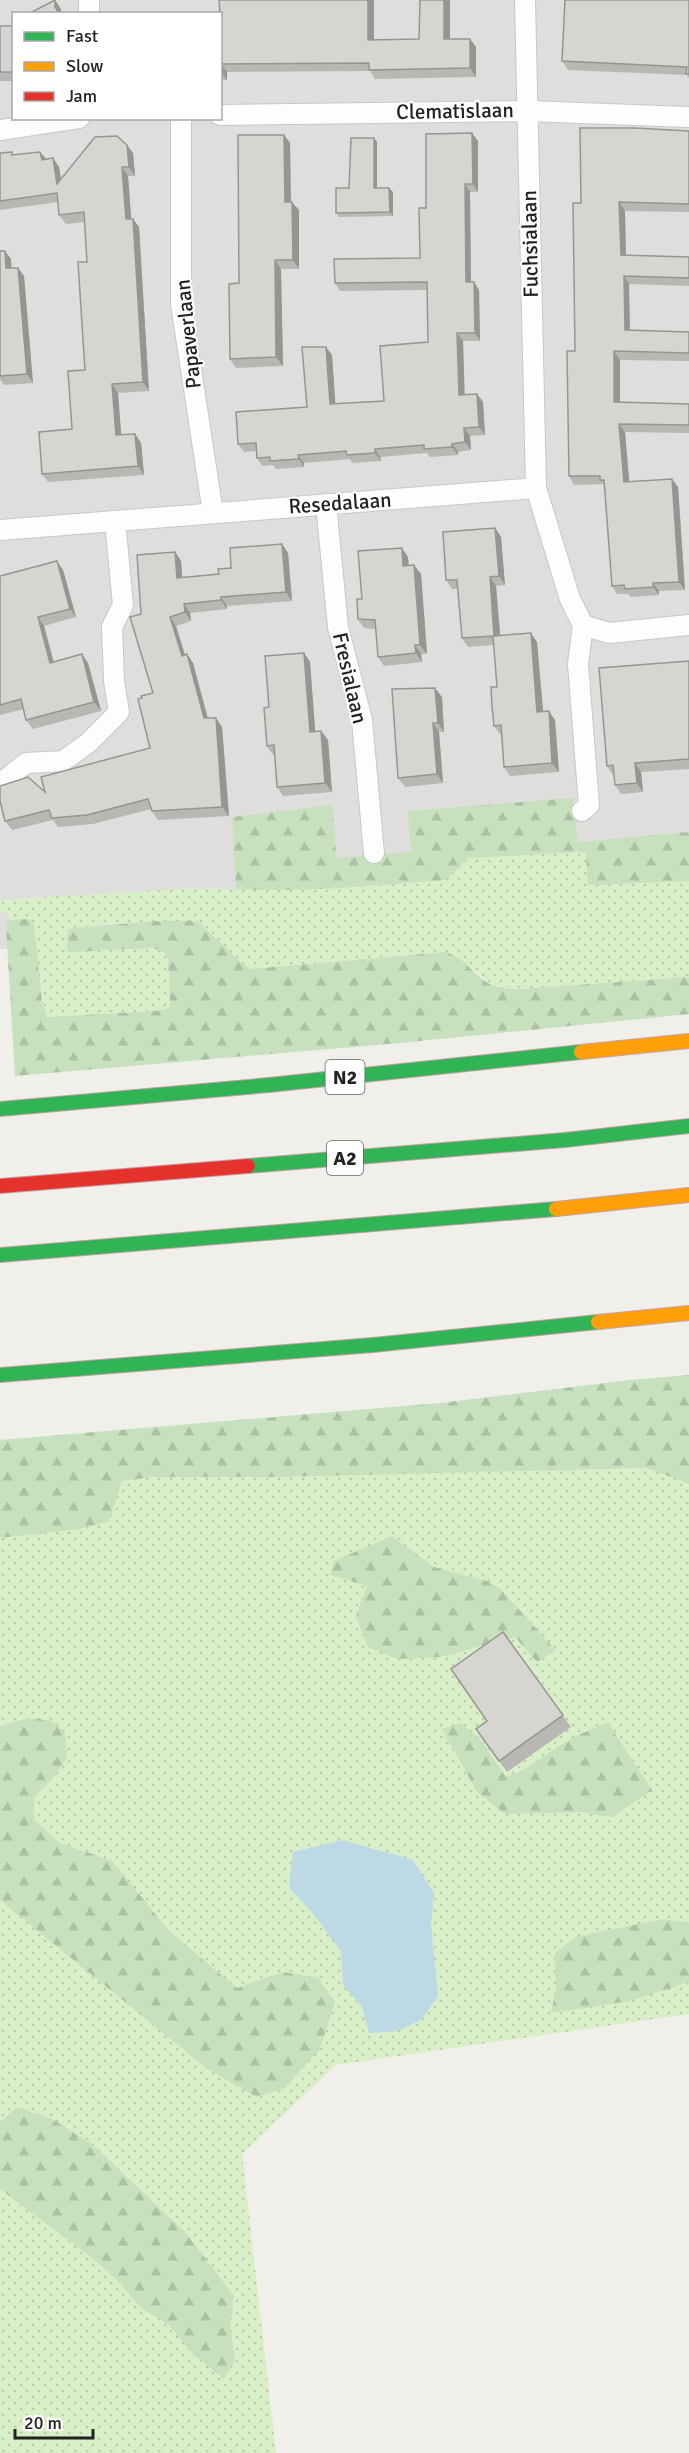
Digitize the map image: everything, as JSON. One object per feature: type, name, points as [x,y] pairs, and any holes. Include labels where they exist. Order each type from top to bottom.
[{"type":"highway","name":"N2","points":[[0,1109],[293,1082],[689,1041]]},
{"type":"highway","name":"A2","points":[[0,1186],[565,1140],[689,1126]]},
{"type":"highway","points":[[0,1255],[689,1196]]},
{"type":"highway","points":[[0,1375],[361,1346],[689,1313]]},
{"type":"street","name":"Fuchsialaan","points":[[525,0],[536,488]]},
{"type":"street","name":"Clematislaan","points":[[222,115],[527,111],[689,117]]},
{"type":"street","points":[[0,130],[66,120]]},
{"type":"street","name":"Papaverlaan","points":[[181,120],[181,304],[213,513]]},
{"type":"street","name":"Resedalaan","points":[[0,531],[536,488]]},
{"type":"street","points":[[536,488],[570,599],[583,625],[578,664],[589,805],[582,811]]},
{"type":"street","name":"Fresialaan","points":[[326,504],[338,627],[362,720],[374,853]]},
{"type":"street","points":[[0,784],[26,763],[63,760],[88,743],[119,712],[114,681],[112,627],[123,605],[115,521]]},
{"type":"street","points":[[583,625],[609,633],[689,625]]},
{"type":"shaded area","points":[[0,0],[689,0],[689,917],[307,951],[0,949]]},
{"type":"green space","points":[[573,798],[578,842],[689,832],[689,881],[588,885],[586,853],[577,852],[468,858],[446,880],[315,889],[236,889],[232,817],[333,805],[336,858],[411,852],[408,811]]},
{"type":"green space","points":[[586,853],[588,885],[689,881],[689,977],[520,989],[492,985],[472,968],[444,952],[251,969],[197,921],[155,921],[72,928],[67,932],[160,949],[168,959],[170,1006],[155,1011],[47,1017],[42,1002],[33,923],[28,919],[8,920],[8,913],[0,913],[0,900],[182,889],[330,889],[446,880],[468,858]]},
{"type":"green space","points":[[28,919],[33,923],[35,933],[42,1002],[47,1017],[155,1011],[170,1006],[168,959],[165,953],[153,948],[69,952],[67,949],[68,929],[155,921],[197,921],[251,969],[444,952],[458,958],[485,981],[506,988],[520,989],[689,977],[689,1014],[400,1043],[15,1076],[6,926],[8,920]]},
{"type":"green space","points":[[689,1375],[689,1484],[647,1468],[279,1477],[152,1477],[122,1481],[109,1521],[79,1529],[0,1538],[0,1440],[440,1403]]},
{"type":"green space","points":[[689,1399],[689,2014],[336,2065],[242,2154],[276,2453],[0,2453],[0,1459]]},
{"type":"green space","points":[[392,1536],[434,1567],[487,1581],[501,1589],[556,1651],[537,1662],[515,1637],[440,1657],[397,1659],[368,1647],[356,1616],[367,1586],[330,1575],[334,1561]]},
{"type":"green space","points":[[28,1718],[52,1721],[65,1733],[67,1757],[53,1778],[34,1797],[34,1820],[60,1843],[112,1861],[170,1932],[237,1988],[283,1972],[318,1978],[335,2002],[320,2049],[285,2088],[257,2097],[206,2068],[0,1900],[0,1726]]},
{"type":"green space","points":[[461,1723],[481,1740],[506,1777],[526,1768],[575,1737],[608,1723],[652,1790],[612,1817],[581,1812],[505,1814],[477,1792],[442,1729]]},
{"type":"green space","points":[[663,1919],[689,1923],[689,1982],[630,2001],[551,2013],[556,1987],[555,1953],[576,1937]]},
{"type":"green space","points":[[17,2107],[52,2119],[92,2144],[186,2233],[234,2296],[230,2328],[235,2360],[224,2379],[193,2354],[169,2325],[140,2307],[116,2279],[96,2261],[0,2189],[0,2122]]},
{"type":"water","points":[[342,1840],[413,1860],[434,1893],[431,1925],[438,1996],[421,2020],[397,2031],[369,2033],[362,2007],[343,1985],[341,1951],[312,1912],[289,1888],[293,1852]]},
{"type":"building","points":[[55,0],[57,12],[32,12]]},
{"type":"building","points":[[219,0],[368,0],[368,40],[419,39],[420,0],[444,0],[444,39],[470,39],[470,68],[369,70],[369,63],[222,64],[222,12],[220,12]]},
{"type":"building","points":[[565,0],[689,0],[689,74],[686,74],[687,67],[562,61]]},
{"type":"building","points":[[0,26],[12,26],[12,72],[0,72]]},
{"type":"building","points":[[580,128],[689,131],[689,204],[619,202],[621,255],[689,257],[689,278],[624,276],[625,330],[689,332],[689,353],[614,351],[614,402],[689,404],[689,425],[619,424],[624,482],[672,479],[679,582],[653,583],[653,587],[625,589],[624,585],[612,586],[604,480],[600,480],[600,476],[569,476],[567,351],[575,351],[573,203],[581,203]]},
{"type":"building","points":[[472,133],[473,184],[465,184],[466,282],[474,282],[475,333],[457,333],[459,395],[477,394],[479,427],[464,428],[465,442],[452,444],[452,447],[424,449],[424,445],[375,449],[375,453],[347,455],[346,451],[298,455],[299,459],[270,461],[270,457],[257,458],[256,443],[238,444],[236,412],[307,407],[302,347],[326,347],[330,404],[384,401],[380,346],[428,342],[427,282],[335,283],[334,259],[420,258],[419,208],[426,208],[426,134]]},
{"type":"building","points":[[238,135],[284,135],[285,202],[292,202],[293,260],[275,260],[276,357],[230,359],[229,284],[239,283]]},
{"type":"building","points":[[117,136],[127,145],[129,167],[122,167],[126,219],[133,219],[143,382],[112,384],[116,435],[135,434],[138,466],[42,474],[39,432],[72,429],[68,371],[85,370],[78,262],[87,262],[84,212],[59,215],[57,193],[0,201],[0,153],[12,152],[12,155],[40,152],[42,160],[53,158],[57,184],[95,137]]},
{"type":"building","points":[[351,138],[374,138],[374,188],[389,188],[390,212],[336,213],[336,188],[349,188]]},
{"type":"building","points":[[0,251],[5,251],[6,268],[18,268],[27,374],[0,376]]},
{"type":"building","points":[[495,528],[499,576],[490,577],[494,636],[531,633],[537,712],[549,711],[552,763],[504,767],[501,725],[494,726],[492,706],[491,687],[497,687],[493,636],[462,638],[457,580],[446,580],[443,532]]},
{"type":"building","points":[[282,544],[286,592],[221,597],[221,600],[184,604],[185,612],[170,617],[182,656],[187,654],[204,718],[216,718],[222,807],[152,811],[148,799],[87,815],[52,818],[49,810],[5,821],[0,801],[0,786],[28,777],[45,792],[41,777],[150,748],[138,699],[153,693],[130,617],[141,614],[137,555],[175,552],[177,578],[219,574],[218,569],[231,568],[230,548]]},
{"type":"building","points":[[402,548],[403,566],[414,565],[420,645],[415,645],[416,653],[378,657],[375,620],[358,619],[357,599],[362,599],[358,551]]},
{"type":"building","points":[[57,561],[70,609],[38,617],[50,663],[82,654],[94,702],[26,720],[21,699],[0,705],[0,576]]},
{"type":"building","points":[[304,653],[310,732],[321,731],[325,783],[277,787],[274,745],[267,746],[264,708],[269,707],[265,656]]},
{"type":"building","points":[[689,661],[689,759],[635,763],[637,783],[615,785],[613,765],[607,766],[599,668]]},
{"type":"building","points":[[435,688],[438,723],[433,723],[437,774],[398,778],[392,689]]},
{"type":"building","points":[[503,1632],[563,1715],[499,1761],[476,1729],[487,1721],[451,1669]]},
{"type":"traffic: fast","points":[[0,1109],[269,1085],[581,1052]]},
{"type":"traffic: fast","points":[[248,1166],[565,1140],[689,1126]]},
{"type":"traffic: fast","points":[[0,1255],[556,1209]]},
{"type":"traffic: fast","points":[[0,1375],[373,1345],[598,1322]]},
{"type":"traffic: slow","points":[[581,1052],[689,1041]]},
{"type":"traffic: slow","points":[[556,1209],[689,1195]]},
{"type":"traffic: slow","points":[[598,1322],[689,1313]]},
{"type":"traffic: jam","points":[[0,1186],[248,1166]]}]
